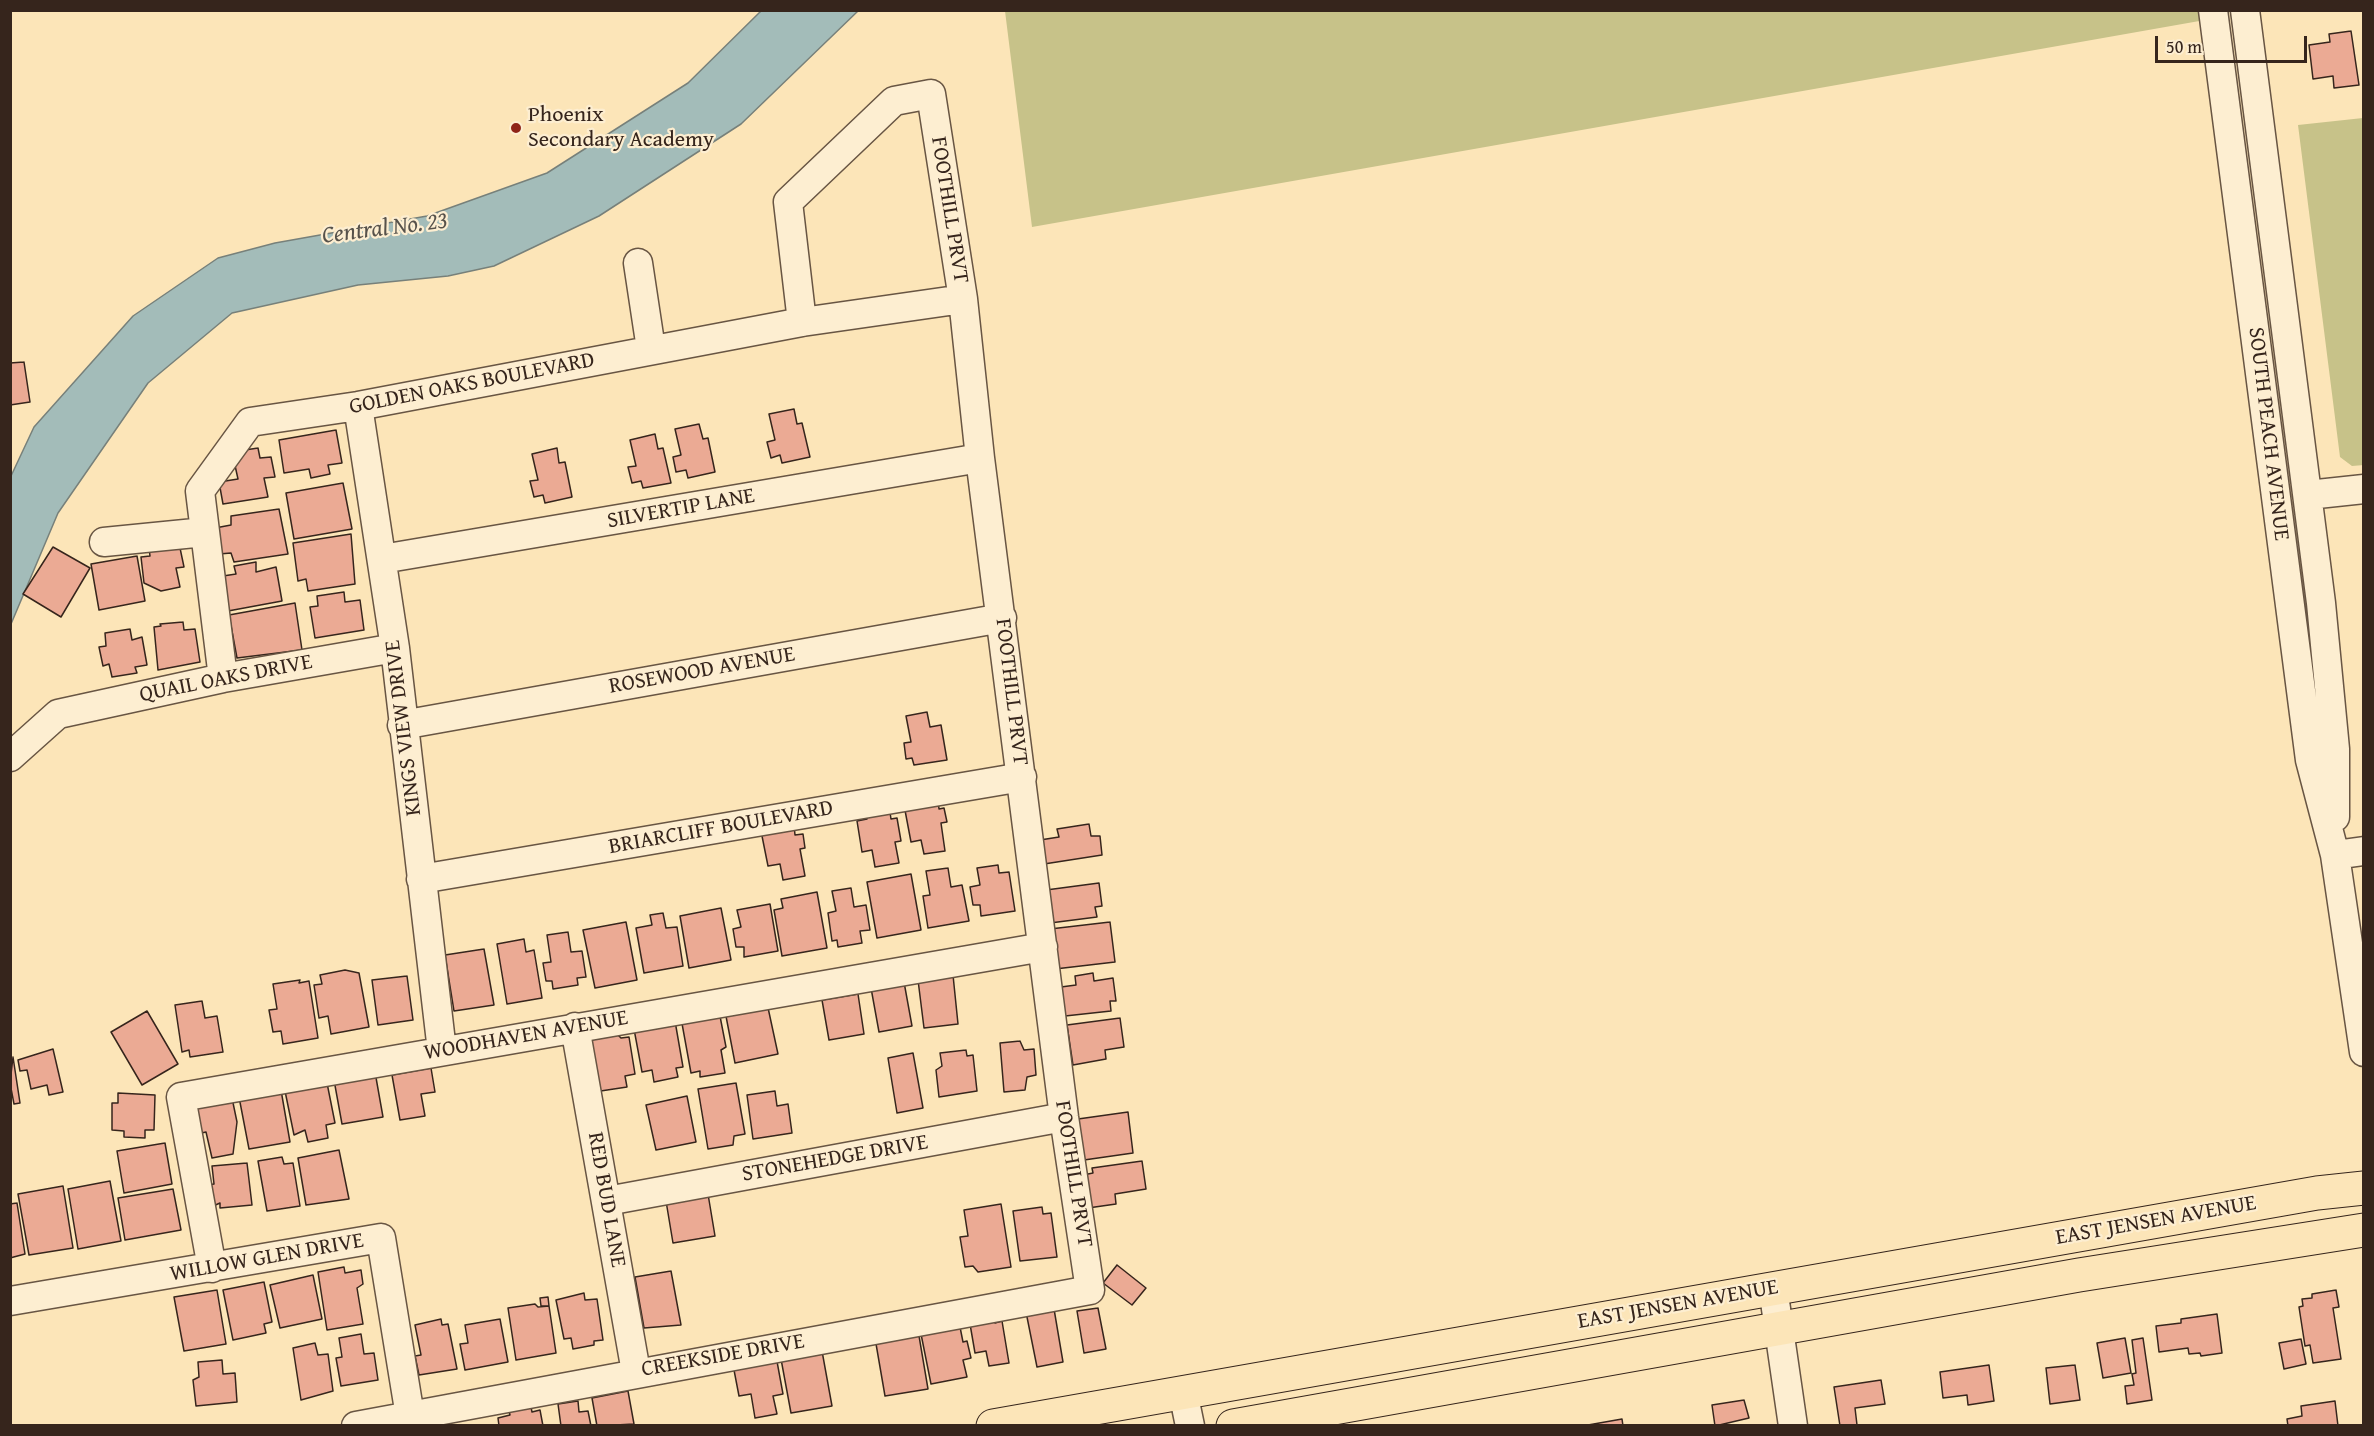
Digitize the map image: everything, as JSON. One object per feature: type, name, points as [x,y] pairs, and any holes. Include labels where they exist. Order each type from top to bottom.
[{"type":"main road","name":"EAST JENSEN AVENUE","points":[[993,1425],[2305,1195],[2364,1188]]},
{"type":"main road","name":"EAST JENSEN AVENUE","points":[[1233,1425],[2079,1275],[2364,1230]]},
{"type":"street","name":"SOUTH PEACH AVENUE","points":[[2213,10],[2310,760],[2335,855],[2364,1052]]},
{"type":"street","name":"SOUTH PEACH AVENUE","points":[[2245,10],[2308,495],[2336,749],[2335,855]]},
{"type":"street","name":"FOOTHILL PRVT","points":[[802,322],[788,202],[894,101],[931,94],[963,299],[980,458],[1042,947],[1090,1290]]},
{"type":"street","points":[[638,262],[651,349]]},
{"type":"street","name":"GOLDEN OAKS BOULEVARD","points":[[223,678],[200,491],[250,422],[358,406],[802,322],[963,299]]},
{"type":"street","name":"KINGS VIEW DRIVE","points":[[358,406],[395,648],[402,724],[442,1051]]},
{"type":"street","name":"SILVERTIP LANE","points":[[382,559],[980,458]]},
{"type":"street","points":[[2308,495],[2364,489]]},
{"type":"street","points":[[104,542],[205,532]]},
{"type":"street","name":"ROSEWOOD AVENUE","points":[[402,724],[1002,618]]},
{"type":"street","name":"QUAIL OAKS DRIVE","points":[[10,757],[58,714],[223,678],[395,648]]},
{"type":"street","name":"BRIARCLIFF BOULEVARD","points":[[421,879],[1022,777]]},
{"type":"street","points":[[2335,855],[2364,851]]},
{"type":"street","name":"WOODHAVEN AVENUE","points":[[212,1268],[181,1097],[1042,947]]},
{"type":"street","name":"RED BUD LANE","points":[[575,1028],[636,1372]]},
{"type":"street","name":"STONEHEDGE DRIVE","points":[[607,1201],[1064,1117]]},
{"type":"street","name":"WILLOW GLEN DRIVE","points":[[10,1300],[381,1238],[410,1416]]},
{"type":"street","points":[[1773,1288],[1793,1425]]},
{"type":"street","name":"CREEKSIDE DRIVE","points":[[356,1425],[1090,1290]]},
{"type":"street","points":[[1183,1392],[1190,1425]]},
{"type":"shaded area","points":[[2204,10],[2205,20],[1032,227],[1005,11]]},
{"type":"shaded area","points":[[2363,118],[2364,465],[2352,466],[2340,457],[2298,125]]},
{"type":"water","name":"Central No. 23","points":[[761,11],[858,11],[741,124],[599,216],[494,266],[448,276],[358,285],[232,313],[148,383],[58,513],[11,624],[11,476],[34,427],[133,316],[218,258],[275,243],[427,216],[547,173],[688,83]]},
{"type":"building","points":[[2351,31],[2359,85],[2334,88],[2333,76],[2313,79],[2309,45],[2330,42],[2329,34]]},
{"type":"building","points":[[24,362],[30,402],[10,405],[10,363]]},
{"type":"building","points":[[794,409],[797,424],[802,423],[810,457],[782,463],[780,455],[771,458],[767,442],[775,440],[769,414]]},
{"type":"building","points":[[699,424],[703,439],[708,438],[715,472],[688,478],[686,470],[676,472],[673,457],[681,455],[675,429]]},
{"type":"building","points":[[336,430],[342,463],[328,465],[330,474],[311,478],[309,469],[284,473],[279,440]]},
{"type":"building","points":[[655,434],[658,449],[663,448],[671,483],[643,488],[641,481],[632,483],[628,467],[636,466],[630,440]]},
{"type":"building","points":[[258,448],[260,458],[271,457],[275,477],[264,478],[268,497],[223,504],[219,482],[238,479],[232,452]]},
{"type":"building","points":[[557,448],[559,463],[565,462],[572,497],[545,503],[543,495],[534,497],[530,481],[538,480],[532,454]]},
{"type":"building","points":[[343,483],[352,529],[294,539],[286,493]]},
{"type":"building","points":[[279,509],[288,554],[234,562],[231,553],[219,554],[215,528],[231,525],[231,516]]},
{"type":"building","points":[[351,534],[355,584],[308,591],[306,579],[298,581],[293,543]]},
{"type":"building","points":[[148,540],[180,548],[184,567],[176,568],[180,587],[161,591],[144,583],[141,557],[150,556]]},
{"type":"building","points":[[53,547],[90,568],[61,617],[23,594]]},
{"type":"building","points":[[137,556],[145,601],[99,610],[91,564]]},
{"type":"building","points":[[256,562],[256,572],[276,567],[282,601],[228,611],[223,576],[236,574],[234,566]]},
{"type":"building","points":[[344,592],[345,602],[360,600],[364,630],[315,638],[310,607],[318,606],[317,596]]},
{"type":"building","points":[[295,603],[302,650],[237,658],[229,615]]},
{"type":"building","points":[[183,622],[184,630],[195,629],[200,662],[158,670],[154,627],[161,626],[160,624]]},
{"type":"building","points":[[130,629],[132,640],[142,637],[147,665],[135,667],[137,673],[112,677],[109,664],[103,666],[99,647],[106,646],[105,633]]},
{"type":"building","points":[[927,712],[930,727],[941,725],[947,760],[914,765],[912,758],[906,759],[904,743],[911,742],[906,716]]},
{"type":"building","points":[[938,800],[939,809],[944,808],[947,822],[941,823],[945,851],[924,854],[921,840],[911,842],[904,805]]},
{"type":"building","points":[[889,806],[891,819],[897,818],[901,841],[895,842],[899,863],[875,867],[872,850],[862,852],[857,821],[867,819],[866,810]]},
{"type":"building","points":[[1089,824],[1091,836],[1100,836],[1102,855],[1044,864],[1040,840],[1059,837],[1057,829]]},
{"type":"building","points":[[794,825],[795,835],[803,834],[805,848],[800,849],[805,876],[783,880],[780,864],[768,866],[761,831]]},
{"type":"building","points":[[998,865],[999,873],[1009,872],[1015,911],[981,916],[980,905],[973,905],[970,887],[980,885],[977,868]]},
{"type":"building","points":[[948,868],[951,887],[962,885],[969,921],[928,928],[923,896],[930,895],[926,871]]},
{"type":"building","points":[[911,874],[921,930],[877,938],[867,882]]},
{"type":"building","points":[[1099,883],[1102,906],[1095,907],[1097,917],[1050,923],[1046,890]]},
{"type":"building","points":[[851,888],[854,907],[866,905],[870,930],[860,931],[862,943],[838,947],[837,940],[832,941],[828,913],[836,911],[832,891]]},
{"type":"building","points":[[817,892],[827,948],[782,956],[774,910],[783,908],[781,899]]},
{"type":"building","points":[[770,904],[778,951],[744,957],[744,947],[736,947],[733,929],[741,927],[737,910]]},
{"type":"building","points":[[721,908],[731,960],[689,968],[680,916]]},
{"type":"building","points":[[663,913],[666,928],[677,927],[683,966],[644,973],[636,928],[652,925],[650,915]]},
{"type":"building","points":[[626,922],[637,980],[595,988],[583,930]]},
{"type":"building","points":[[1110,922],[1115,962],[1055,969],[1050,929]]},
{"type":"building","points":[[568,932],[571,952],[582,951],[586,977],[577,978],[578,985],[553,989],[552,981],[546,981],[543,963],[551,962],[547,935]]},
{"type":"building","points":[[524,939],[526,952],[534,950],[542,998],[507,1004],[497,944]]},
{"type":"building","points":[[484,949],[494,1005],[454,1011],[445,955]]},
{"type":"building","points":[[345,970],[359,973],[369,1027],[331,1034],[328,1016],[319,1018],[314,985],[322,984],[320,975]]},
{"type":"building","points":[[1093,973],[1094,981],[1113,978],[1116,1001],[1110,1001],[1111,1011],[1065,1016],[1061,987],[1076,985],[1075,976]]},
{"type":"building","points":[[953,975],[958,1024],[924,1028],[918,980]]},
{"type":"building","points":[[407,976],[413,1020],[378,1025],[372,980]]},
{"type":"building","points":[[300,980],[299,983],[309,981],[318,1038],[283,1044],[281,1031],[273,1032],[269,1010],[277,1009],[273,984]]},
{"type":"building","points":[[904,982],[912,1026],[879,1032],[871,988]]},
{"type":"building","points":[[858,994],[864,1034],[829,1040],[822,1000]]},
{"type":"building","points":[[202,1001],[205,1018],[217,1016],[223,1052],[190,1057],[189,1050],[182,1052],[175,1005]]},
{"type":"building","points":[[767,1003],[778,1054],[735,1063],[725,1011]]},
{"type":"building","points":[[147,1011],[178,1064],[142,1085],[111,1032]]},
{"type":"building","points":[[719,1011],[726,1047],[721,1050],[725,1073],[700,1077],[700,1071],[691,1073],[681,1018]]},
{"type":"building","points":[[1120,1018],[1124,1047],[1105,1050],[1106,1059],[1073,1065],[1067,1025]]},
{"type":"building","points":[[675,1021],[683,1067],[676,1068],[678,1077],[654,1082],[652,1070],[642,1072],[634,1029]]},
{"type":"building","points":[[618,1035],[621,1038],[629,1037],[635,1074],[625,1076],[627,1087],[594,1092],[585,1041]]},
{"type":"building","points":[[1020,1041],[1024,1050],[1034,1049],[1036,1075],[1027,1077],[1025,1090],[1004,1092],[1000,1043]]},
{"type":"building","points":[[53,1049],[63,1092],[49,1095],[47,1085],[31,1089],[27,1070],[20,1071],[18,1060]]},
{"type":"building","points":[[966,1050],[967,1056],[973,1055],[977,1091],[939,1097],[936,1070],[942,1066],[940,1053]]},
{"type":"building","points":[[913,1053],[923,1108],[897,1113],[888,1058]]},
{"type":"building","points":[[13,1057],[20,1103],[14,1104],[10,1083]]},
{"type":"building","points":[[431,1068],[435,1092],[421,1094],[425,1116],[400,1120],[392,1075]]},
{"type":"building","points":[[375,1072],[383,1117],[342,1124],[334,1080]]},
{"type":"building","points":[[327,1083],[335,1123],[326,1125],[328,1138],[308,1142],[305,1130],[294,1135],[285,1091]]},
{"type":"building","points":[[736,1083],[745,1134],[734,1136],[733,1145],[708,1149],[698,1089]]},
{"type":"building","points":[[281,1090],[290,1142],[249,1149],[239,1097]]},
{"type":"building","points":[[775,1091],[777,1106],[788,1104],[792,1133],[753,1139],[747,1095]]},
{"type":"building","points":[[118,1093],[155,1095],[154,1130],[145,1130],[145,1138],[124,1137],[124,1131],[112,1130],[112,1103],[118,1103]]},
{"type":"building","points":[[687,1096],[696,1142],[656,1150],[646,1105]]},
{"type":"building","points":[[232,1098],[237,1122],[233,1154],[212,1158],[206,1132],[197,1134],[191,1106]]},
{"type":"building","points":[[1128,1112],[1133,1153],[1084,1160],[1078,1119]]},
{"type":"building","points":[[165,1143],[172,1184],[124,1193],[117,1151]]},
{"type":"building","points":[[339,1150],[349,1199],[306,1205],[298,1158]]},
{"type":"building","points":[[282,1157],[284,1164],[293,1163],[300,1206],[267,1211],[258,1161]]},
{"type":"building","points":[[1142,1161],[1146,1189],[1115,1194],[1116,1204],[1088,1208],[1083,1175],[1093,1173],[1092,1168]]},
{"type":"building","points":[[247,1163],[252,1205],[220,1208],[220,1203],[211,1207],[208,1185],[214,1184],[212,1166]]},
{"type":"building","points":[[110,1181],[121,1241],[78,1249],[68,1189]]},
{"type":"building","points":[[63,1186],[73,1248],[29,1255],[18,1194]]},
{"type":"building","points":[[707,1188],[715,1236],[673,1243],[665,1195]]},
{"type":"building","points":[[173,1189],[181,1230],[125,1240],[118,1198]]},
{"type":"building","points":[[17,1203],[25,1254],[10,1258],[10,1204]]},
{"type":"building","points":[[1001,1204],[1011,1267],[978,1272],[973,1266],[965,1267],[960,1237],[968,1236],[964,1210]]},
{"type":"building","points":[[1042,1207],[1043,1214],[1051,1213],[1057,1257],[1020,1261],[1013,1211]]},
{"type":"building","points":[[1117,1265],[1146,1288],[1132,1305],[1103,1283]]},
{"type":"building","points":[[344,1267],[345,1273],[361,1270],[363,1284],[357,1288],[363,1324],[327,1330],[318,1272]]},
{"type":"building","points":[[671,1271],[681,1325],[644,1328],[635,1277]]},
{"type":"building","points":[[313,1275],[322,1319],[280,1328],[270,1285]]},
{"type":"building","points":[[264,1282],[272,1322],[264,1324],[266,1333],[233,1340],[223,1290]]},
{"type":"building","points":[[217,1290],[226,1344],[184,1351],[174,1297]]},
{"type":"building","points":[[2336,1290],[2339,1307],[2333,1308],[2341,1359],[2313,1363],[2310,1345],[2305,1346],[2299,1307],[2303,1306],[2302,1299],[2312,1298],[2312,1294]]},
{"type":"building","points":[[584,1293],[585,1300],[597,1299],[603,1340],[594,1341],[594,1345],[573,1349],[571,1338],[564,1339],[556,1300]]},
{"type":"building","points":[[548,1297],[549,1306],[541,1306],[540,1298]]},
{"type":"building","points":[[1053,1303],[1063,1362],[1037,1367],[1025,1307]]},
{"type":"building","points":[[535,1304],[538,1307],[549,1306],[556,1353],[516,1360],[508,1308]]},
{"type":"building","points":[[1098,1308],[1106,1349],[1084,1353],[1077,1311]]},
{"type":"building","points":[[2217,1314],[2222,1353],[2201,1356],[2200,1353],[2189,1354],[2188,1348],[2159,1352],[2156,1326],[2181,1323],[2181,1319]]},
{"type":"building","points":[[994,1317],[995,1323],[1002,1321],[1009,1363],[989,1366],[986,1351],[975,1353],[970,1324]]},
{"type":"building","points":[[441,1319],[442,1325],[448,1324],[457,1369],[419,1375],[415,1356],[421,1355],[415,1325]]},
{"type":"building","points":[[500,1319],[508,1362],[465,1370],[460,1344],[468,1343],[465,1325]]},
{"type":"building","points":[[959,1322],[963,1342],[967,1341],[971,1358],[963,1360],[967,1377],[931,1384],[920,1329]]},
{"type":"building","points":[[918,1330],[928,1389],[885,1396],[875,1338]]},
{"type":"building","points":[[361,1334],[364,1354],[374,1353],[378,1380],[341,1386],[336,1358],[342,1357],[339,1338]]},
{"type":"building","points":[[2125,1338],[2131,1373],[2103,1378],[2097,1343]]},
{"type":"building","points":[[2143,1338],[2152,1400],[2127,1404],[2125,1386],[2134,1385],[2132,1374],[2136,1373],[2132,1340]]},
{"type":"building","points":[[2301,1339],[2306,1364],[2284,1369],[2279,1343]]},
{"type":"building","points":[[315,1343],[318,1355],[328,1354],[333,1391],[301,1400],[293,1348]]},
{"type":"building","points":[[822,1351],[832,1406],[791,1413],[781,1359]]},
{"type":"building","points":[[776,1356],[783,1394],[773,1396],[777,1414],[755,1418],[751,1394],[739,1396],[734,1370]]},
{"type":"building","points":[[222,1360],[223,1374],[235,1373],[237,1402],[196,1406],[193,1380],[199,1377],[198,1362]]},
{"type":"building","points":[[1989,1365],[1994,1401],[1968,1405],[1967,1395],[1943,1398],[1940,1372]]},
{"type":"building","points":[[2075,1365],[2080,1400],[2050,1404],[2046,1368]]},
{"type":"building","points":[[1881,1380],[1885,1404],[1855,1408],[1857,1425],[1865,1426],[1840,1426],[1834,1387]]},
{"type":"building","points":[[628,1391],[634,1424],[597,1426],[592,1398]]},
{"type":"building","points":[[1744,1400],[1749,1418],[1715,1426],[1712,1405]]},
{"type":"building","points":[[578,1401],[579,1412],[588,1411],[591,1426],[561,1426],[558,1404]]},
{"type":"building","points":[[2335,1401],[2338,1426],[2288,1426],[2287,1419],[2302,1416],[2301,1406]]},
{"type":"building","points":[[531,1407],[532,1412],[540,1410],[543,1426],[499,1426],[498,1418],[510,1415],[509,1411]]},
{"type":"building","points":[[1622,1419],[1623,1426],[1588,1425]]},
{"type":"place","name":"Phoenix Secondary Academy","points":[[516,128]]}]
